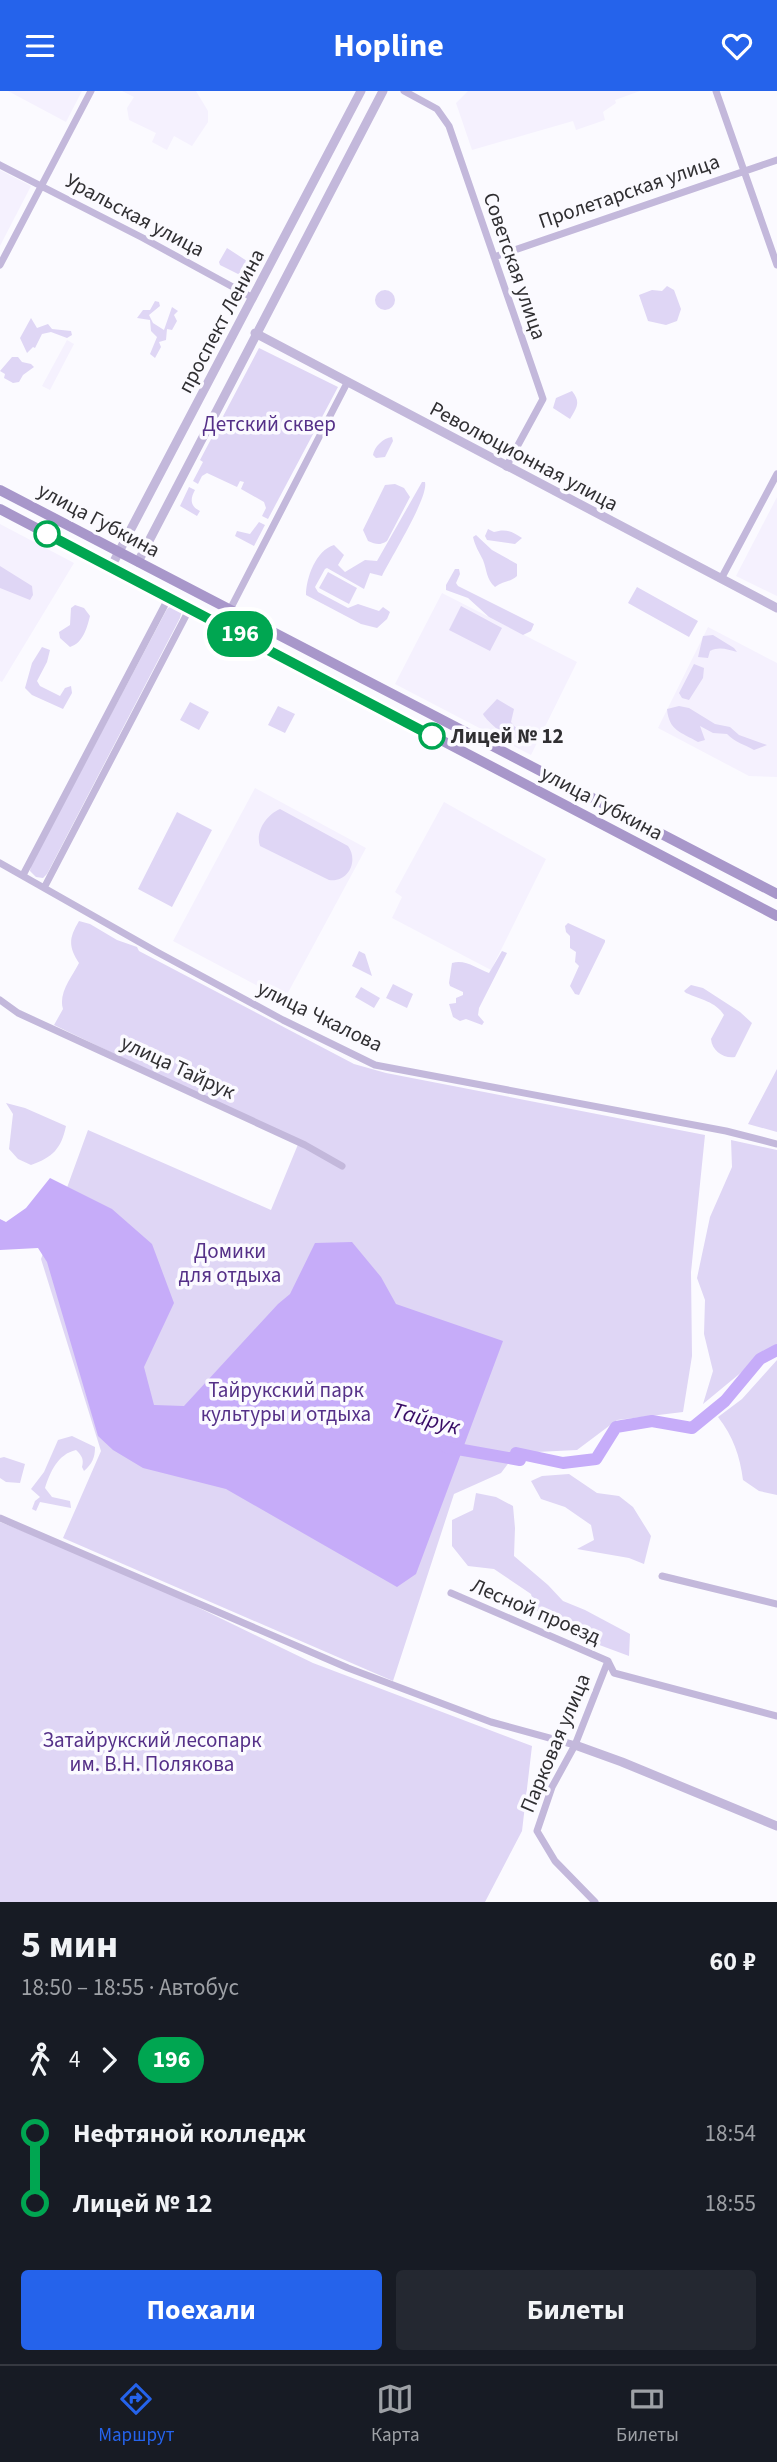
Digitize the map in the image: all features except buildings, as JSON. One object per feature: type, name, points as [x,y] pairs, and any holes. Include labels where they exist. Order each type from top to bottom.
[{"type":"main road","name":"улица Губкина","points":[[0,490],[777,894]]},
{"type":"main road","name":"улица Губкина","points":[[0,509],[777,916]]},
{"type":"street","points":[[0,265],[91,91]]},
{"type":"street","name":"проспект Ленина","points":[[111,568],[361,91]]},
{"type":"street","name":"проспект Ленина","points":[[138,562],[383,91]]},
{"type":"street","name":"Советская улица","points":[[404,91],[437,109],[449,126],[543,399],[506,467]]},
{"type":"street","points":[[716,91],[777,265]]},
{"type":"street","name":"Пролетарская улица","points":[[494,257],[777,160]]},
{"type":"street","name":"Уральская улица","points":[[0,165],[253,298]]},
{"type":"street","name":"Революционная улица","points":[[255,333],[777,608]]},
{"type":"street","points":[[222,625],[347,383]]},
{"type":"street","points":[[721,579],[777,474]]},
{"type":"street","points":[[23,875],[169,597]]},
{"type":"street","points":[[44,888],[190,608]]},
{"type":"street","name":"улица Чкалова","points":[[0,863],[283,1020],[375,1065],[726,1131],[777,1144]]},
{"type":"street","name":"улица Тайрук","points":[[0,1000],[21,1015],[305,1145],[342,1166]]},
{"type":"street","points":[[0,1518],[348,1668],[491,1722],[575,1745],[622,1762],[777,1826]]},
{"type":"street","points":[[662,1576],[777,1604]]},
{"type":"street","name":"Лесной проезд","points":[[450,1593],[608,1661],[614,1673],[777,1716]]},
{"type":"street","name":"Парковая улица","points":[[595,1902],[555,1861],[537,1831],[552,1787],[575,1745],[608,1661]]},
{"type":"shaded area","points":[[8,91],[82,91],[66,122]]},
{"type":"shaded area","points":[[122,91],[196,91],[208,111],[208,122],[192,146],[174,136],[167,150],[152,142],[156,133],[129,120],[127,108],[134,97]]},
{"type":"shaded area","points":[[468,91],[640,91],[615,100],[616,103],[603,112],[605,120],[576,130],[573,121],[472,150],[456,103]]},
{"type":"shaded area","points":[[0,170],[31,186],[0,246]]},
{"type":"shaded area","points":[[67,340],[74,344],[50,390],[42,386]]},
{"type":"shaded area","points":[[777,497],[777,596],[736,576]]},
{"type":"shaded area","points":[[0,524],[74,563],[2,682],[0,681]]},
{"type":"shaded area","name":"Лицей № 12","points":[[442,593],[577,662],[531,755],[395,684]]},
{"type":"shaded area","points":[[708,627],[777,663],[777,777],[749,776],[658,728]]},
{"type":"shaded area","points":[[255,788],[366,848],[284,1000],[173,941]]},
{"type":"shaded area","points":[[444,802],[546,859],[491,970],[392,918],[402,897],[395,892]]},
{"type":"green space","points":[[227,248],[250,263],[242,276],[220,265]]},
{"type":"green space","points":[[667,286],[674,290],[681,309],[677,321],[666,325],[648,321],[639,295],[652,290],[662,291]]},
{"type":"green space","points":[[385,290],[392,293],[395,300],[392,307],[385,310],[378,307],[375,300],[378,293]]},
{"type":"green space","points":[[155,301],[159,302],[160,306],[149,315],[153,323],[164,330],[172,307],[178,311],[174,315],[177,321],[172,330],[167,329],[166,340],[159,342],[161,347],[155,358],[150,354],[157,337],[151,331],[150,320],[137,318],[143,310],[150,310]]},
{"type":"green space","points":[[31,318],[37,328],[48,324],[52,329],[71,331],[72,335],[67,338],[51,332],[42,334],[35,348],[27,353],[20,338]]},
{"type":"green space","name":"Детский сквер","points":[[259,348],[338,387],[268,519],[262,516],[266,508],[264,502],[241,489],[244,482],[240,481],[237,487],[207,473],[198,484],[193,481],[203,462],[200,460]]},
{"type":"green space","points":[[12,357],[18,357],[22,362],[34,367],[23,375],[19,382],[13,383],[4,378],[5,374],[0,371]]},
{"type":"green space","points":[[572,391],[577,405],[570,419],[553,408],[556,398]]},
{"type":"green space","points":[[392,437],[393,441],[385,457],[376,458],[373,455],[377,446]]},
{"type":"green space","points":[[422,482],[425,482],[425,490],[421,501],[382,576],[370,573],[364,589],[327,568],[315,587],[318,592],[348,608],[358,604],[379,611],[383,607],[390,612],[387,619],[377,628],[361,624],[306,595],[313,566],[322,553],[334,545],[344,555],[338,565],[345,572],[365,560],[377,561]]},
{"type":"green space","points":[[395,484],[404,488],[410,497],[387,541],[378,544],[368,541],[363,530],[385,485]]},
{"type":"green space","points":[[189,487],[195,490],[192,502],[200,511],[197,516],[180,506]]},
{"type":"green space","points":[[259,522],[265,525],[254,546],[235,536],[237,531],[250,534]]},
{"type":"green space","points":[[488,529],[494,532],[509,531],[522,538],[515,544],[487,540],[485,536]]},
{"type":"green space","points":[[476,535],[492,550],[517,564],[517,576],[495,587],[492,584],[473,537]]},
{"type":"green space","points":[[0,566],[32,586],[33,595],[30,600],[0,588]]},
{"type":"green space","points":[[455,569],[459,569],[460,574],[456,583],[458,586],[534,624],[531,631],[523,635],[489,617],[468,598],[446,590]]},
{"type":"green space","points":[[328,572],[357,588],[349,604],[319,588]]},
{"type":"green space","points":[[637,587],[698,621],[689,637],[628,603]]},
{"type":"green space","points":[[173,604],[182,610],[180,618],[47,874],[43,878],[36,877],[30,871],[31,865],[167,609]]},
{"type":"green space","points":[[75,605],[84,608],[90,616],[81,639],[70,647],[60,638],[59,632],[70,625],[71,608]]},
{"type":"green space","points":[[461,606],[502,628],[490,651],[449,630]]},
{"type":"green space","points":[[713,635],[737,652],[717,649],[710,651],[708,658],[698,657],[703,636]]},
{"type":"green space","points":[[42,647],[50,650],[37,681],[40,686],[60,696],[65,688],[71,686],[72,693],[63,709],[32,695],[25,688],[32,663]]},
{"type":"green space","points":[[694,664],[704,668],[703,678],[689,700],[682,698],[679,693]]},
{"type":"green space","points":[[497,699],[514,709],[511,722],[515,727],[526,729],[526,735],[515,743],[483,714]]},
{"type":"green space","points":[[190,702],[209,712],[199,730],[180,720]]},
{"type":"green space","points":[[278,706],[295,714],[285,733],[268,725]]},
{"type":"green space","points":[[679,706],[689,708],[715,724],[730,727],[739,735],[767,745],[754,750],[727,734],[713,733],[700,726],[705,740],[698,742],[677,730],[670,722],[667,709]]},
{"type":"green space","points":[[280,809],[348,846],[352,864],[346,875],[329,880],[260,846],[260,830],[270,815]]},
{"type":"green space","points":[[177,812],[212,830],[172,907],[138,889]]},
{"type":"green space","name":"Тайрукский парк культуры и отдыха","points":[[79,921],[137,947],[139,951],[354,1064],[386,1073],[705,1135],[691,1272],[692,1356],[683,1412],[617,1420],[577,1450],[516,1453],[501,1473],[454,1494],[393,1681],[63,1538],[101,1451],[41,1259],[88,1130],[271,1210],[299,1142],[54,1025],[63,1009],[64,991],[79,963],[71,942]]},
{"type":"green space","points":[[568,923],[605,940],[579,995],[575,994],[570,986],[579,966],[575,962],[576,952],[570,948],[570,936],[565,926]]},
{"type":"green space","points":[[359,951],[365,954],[372,976],[352,966]]},
{"type":"green space","points":[[502,951],[507,953],[479,1008],[478,1015],[484,1022],[482,1025],[453,1017],[449,1004],[456,1003],[456,998],[463,995],[463,992],[450,986],[452,963],[467,963],[489,973]]},
{"type":"green space","points":[[393,984],[413,994],[407,1008],[386,998]]},
{"type":"green space","points":[[691,985],[703,988],[752,1023],[735,1057],[723,1055],[714,1047],[711,1039],[724,1015],[712,1004],[686,993],[684,991]]},
{"type":"green space","points":[[361,987],[380,998],[374,1008],[355,997]]},
{"type":"green space","points":[[777,1069],[777,1132],[748,1124]]},
{"type":"green space","points":[[6,1103],[25,1108],[66,1126],[62,1141],[55,1151],[31,1165],[18,1159],[9,1149],[13,1114]]},
{"type":"green space","points":[[731,1140],[777,1150],[777,1346],[703,1404],[713,1371],[704,1334],[705,1300],[697,1278],[710,1217],[732,1167]]},
{"type":"green space","points":[[777,1360],[777,1495],[759,1491],[743,1480],[735,1447],[718,1417],[742,1399]]},
{"type":"green space","points":[[72,1436],[95,1447],[92,1461],[84,1471],[83,1460],[76,1450],[64,1455],[49,1476],[45,1488],[52,1497],[70,1501],[71,1508],[40,1502],[36,1511],[32,1509],[40,1497],[31,1489],[44,1472],[58,1440]]},
{"type":"green space","points":[[0,1458],[25,1464],[20,1483],[6,1482],[0,1478]]},
{"type":"green space","points":[[569,1474],[597,1493],[619,1496],[633,1507],[651,1536],[644,1564],[629,1558],[577,1549],[594,1540],[591,1525],[565,1507],[541,1499],[531,1481],[542,1476]]},
{"type":"green space","points":[[476,1493],[496,1497],[513,1506],[514,1556],[563,1601],[630,1634],[629,1656],[594,1643],[535,1610],[531,1594],[494,1569],[468,1566],[452,1546],[452,1520],[473,1510]]},
{"type":"green space","name":"Затайрукский лесопарк им. В.Н. Полякова","points":[[0,1522],[125,1572],[313,1663],[532,1746],[522,1831],[485,1902],[0,1902]]},
{"type":"water","name":"Тайрук","points":[[50,1178],[112,1209],[152,1244],[174,1303],[144,1367],[154,1405],[184,1406],[290,1294],[315,1243],[352,1242],[381,1277],[396,1304],[503,1341],[416,1574],[397,1587],[226,1489],[143,1468],[113,1450],[98,1436],[47,1262],[38,1248],[0,1250],[0,1219],[6,1222],[26,1208]]},
{"type":"waterway","name":"Тайрук","points":[[446,1447],[520,1460],[516,1453],[563,1463],[596,1459],[616,1427],[652,1421],[692,1428],[725,1401],[760,1359],[777,1350]]},
{"type":"bus line","name":"196","points":[[47,534],[432,736]]},
{"type":"place","name":"Лицей № 12","points":[[432,736]]},
{"type":"park label","name":"Домики для отдыха","points":[[230,1263]]}]
